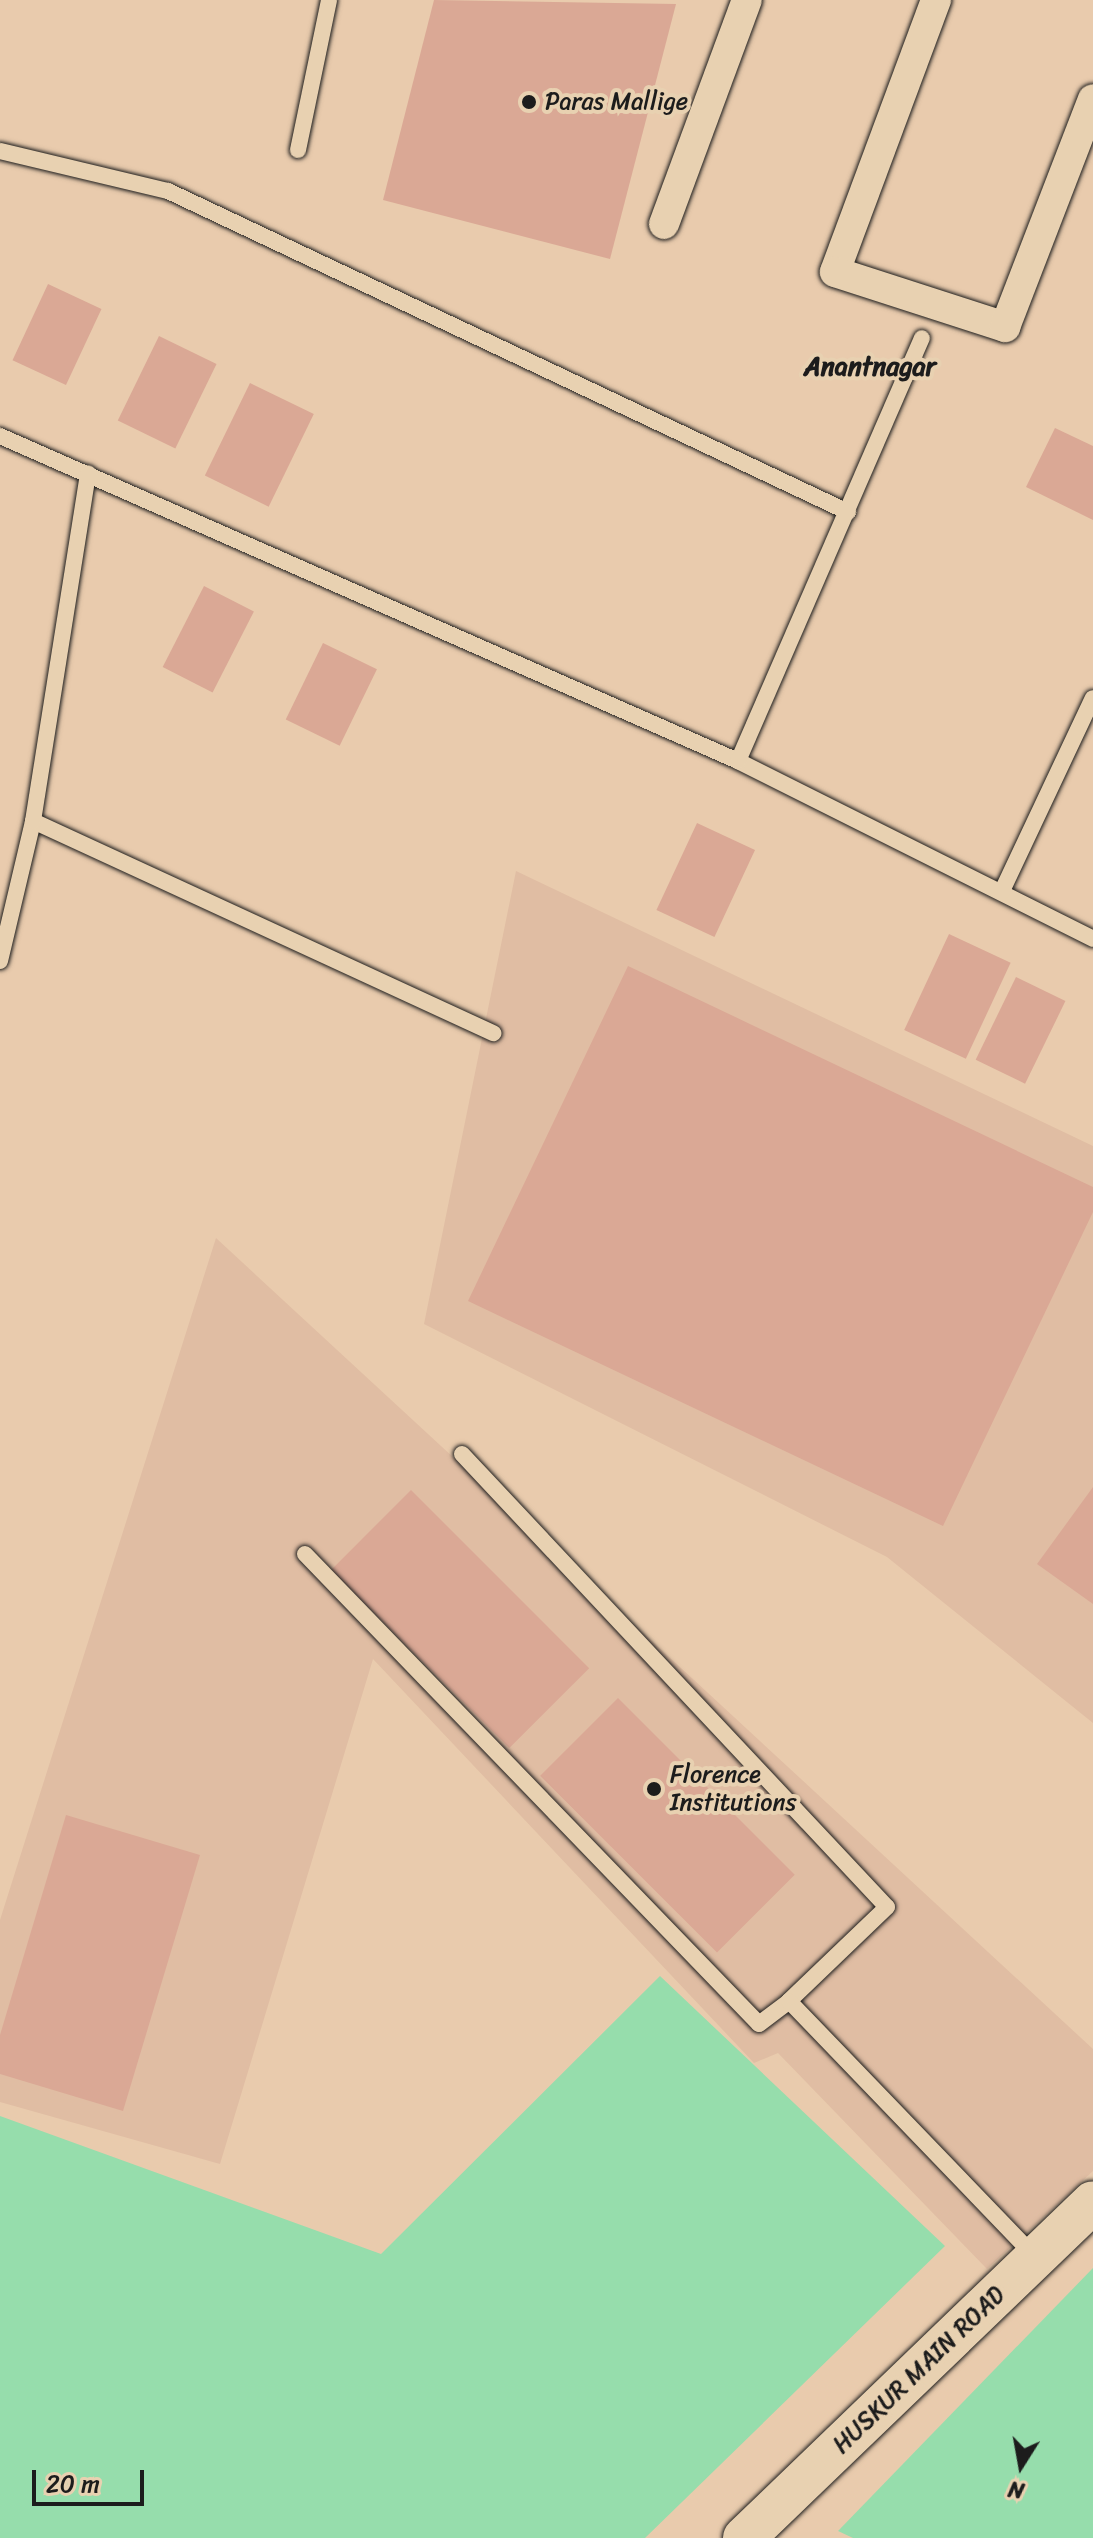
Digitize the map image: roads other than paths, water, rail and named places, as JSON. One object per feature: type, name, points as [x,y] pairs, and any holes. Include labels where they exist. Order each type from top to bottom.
[{"type":"main road","name":"HUSKUR MAIN ROAD","points":[[744,2538],[1093,2202]]},
{"type":"street","points":[[664,224],[747,0]]},
{"type":"street","points":[[936,0],[835,272],[1005,327],[1093,99]]},
{"type":"lane","points":[[298,150],[329,0]]},
{"type":"lane","points":[[0,151],[168,191],[848,512]]},
{"type":"lane","points":[[738,761],[922,338]]},
{"type":"lane","points":[[0,436],[738,761],[1093,939]]},
{"type":"lane","points":[[0,961],[33,821],[88,473]]},
{"type":"lane","points":[[1002,891],[1093,698]]},
{"type":"lane","points":[[33,821],[493,1033]]},
{"type":"lane","points":[[305,1554],[759,2024],[789,2001],[887,1907],[462,1454]]},
{"type":"lane","points":[[789,2001],[1036,2257]]},
{"type":"place","name":"Paras Mallige","points":[[529,102]]},
{"type":"place","name":"Florence Institutions","points":[[654,1789]]},
{"type":"district","name":"Anantnagar","points":[[870,367]]}]
